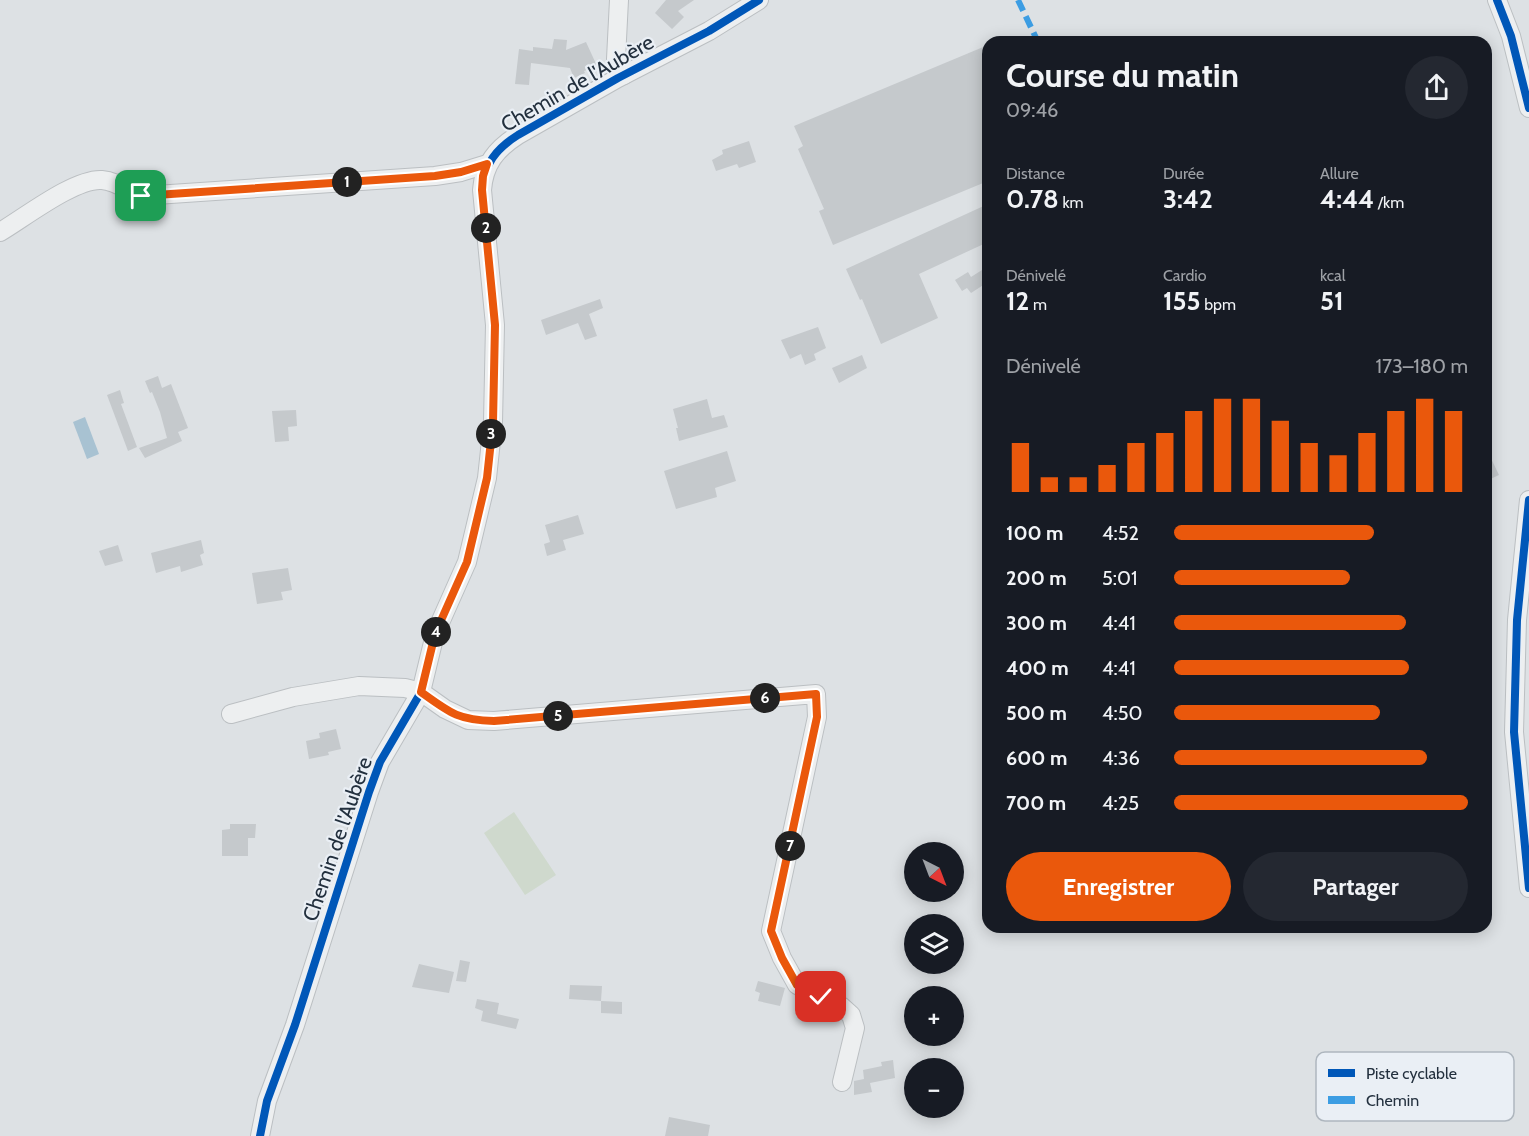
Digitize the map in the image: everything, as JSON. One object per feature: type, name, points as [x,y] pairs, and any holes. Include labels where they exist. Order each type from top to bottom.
[{"type":"street","points":[[619,0],[616,59],[624,75]]},
{"type":"street","name":"Chemin de l'Aubère","points":[[260,1136],[267,1101],[296,1024],[369,792],[380,762],[421,692],[435,634],[467,562],[487,478],[493,422],[495,325],[482,190],[487,164],[505,143],[624,75],[709,31],[759,0]]},
{"type":"street","points":[[1497,0],[1511,36],[1529,108]]},
{"type":"street","points":[[0,232],[69,189],[93,180],[114,182],[141,196],[435,176],[461,172],[487,164]]},
{"type":"street","points":[[1529,500],[1517,620],[1514,732],[1529,888]]},
{"type":"street","points":[[231,714],[293,697],[359,687],[405,688],[421,692],[445,709],[468,720],[494,721],[816,694],[817,717],[771,931],[782,958],[797,985],[841,1006],[851,1015],[855,1028],[842,1082]]},
{"type":"shaded area","points":[[514,812],[556,875],[525,895],[484,833]]},
{"type":"water","points":[[85,417],[99,454],[87,459],[73,422]]},
{"type":"building","points":[[666,0],[694,0],[678,11],[684,17],[672,29],[655,13]]},
{"type":"building","points":[[554,39],[567,40],[566,50],[586,42],[597,66],[574,78],[570,68],[531,63],[529,85],[515,84],[519,49],[533,51],[533,47],[552,49]]},
{"type":"building","points":[[982,48],[982,183],[833,245],[819,211],[824,209],[798,149],[803,146],[794,126]]},
{"type":"building","points":[[749,141],[756,162],[739,168],[737,164],[716,171],[712,160],[723,154],[722,150]]},
{"type":"building","points":[[982,207],[982,245],[919,274],[938,318],[881,344],[862,299],[860,300],[846,269]]},
{"type":"building","points":[[982,270],[982,286],[971,293],[967,288],[962,291],[955,280],[968,272],[971,277]]},
{"type":"building","points":[[600,299],[603,308],[589,314],[597,336],[585,340],[578,323],[546,335],[541,320]]},
{"type":"building","points":[[818,327],[826,348],[814,354],[816,360],[805,365],[801,354],[790,359],[781,340]]},
{"type":"building","points":[[862,355],[867,368],[839,383],[832,368]]},
{"type":"building","points":[[158,376],[162,388],[171,384],[188,428],[178,432],[182,441],[145,458],[139,448],[167,438],[160,412],[145,381]]},
{"type":"building","points":[[120,390],[124,403],[121,404],[137,447],[128,451],[107,395]]},
{"type":"building","points":[[707,399],[712,418],[724,415],[728,427],[679,441],[673,409]]},
{"type":"building","points":[[296,410],[297,426],[288,427],[289,441],[275,442],[272,411]]},
{"type":"building","points":[[727,451],[736,481],[715,488],[717,497],[676,509],[664,471]]},
{"type":"building","points":[[1492,460],[1499,475],[1492,478]]},
{"type":"building","points":[[578,515],[584,534],[563,540],[566,550],[547,556],[544,544],[550,542],[545,525]]},
{"type":"building","points":[[201,540],[204,553],[200,555],[203,565],[181,572],[180,566],[156,573],[151,553]]},
{"type":"building","points":[[118,545],[123,561],[105,566],[99,551]]},
{"type":"building","points":[[288,568],[292,590],[281,592],[283,600],[257,604],[252,573]]},
{"type":"building","points":[[336,729],[341,749],[328,752],[329,755],[309,759],[306,741],[320,738],[319,733]]},
{"type":"building","points":[[230,824],[256,824],[255,838],[248,838],[248,856],[222,856],[222,830],[230,829]]},
{"type":"building","points":[[460,960],[470,962],[466,982],[456,981]]},
{"type":"building","points":[[419,964],[454,972],[449,993],[412,987]]},
{"type":"building","points":[[758,981],[785,988],[780,1006],[758,1001],[760,993],[755,991]]},
{"type":"building","points":[[570,985],[602,986],[601,1001],[569,999]]},
{"type":"building","points":[[477,999],[499,1003],[497,1014],[519,1019],[516,1029],[481,1021],[483,1011],[475,1008]]},
{"type":"building","points":[[601,1001],[622,1002],[622,1014],[601,1013]]},
{"type":"building","points":[[893,1060],[895,1078],[870,1083],[872,1092],[854,1095],[854,1081],[864,1079],[863,1070],[882,1066],[881,1062]]},
{"type":"building","points":[[669,1117],[710,1125],[708,1136],[665,1136]]},
{"type":"marked path","points":[[1018,0],[1035,36]]},
{"type":"cycle path","points":[[260,1136],[267,1101],[295,1025],[369,792],[380,762],[421,692],[435,634],[467,562],[487,478],[493,422],[495,325],[482,190],[488,165],[497,152],[518,135],[618,78],[709,31],[759,0]]},
{"type":"cycle path","points":[[1497,0],[1511,36],[1529,108]]},
{"type":"cycle path","points":[[1529,500],[1517,620],[1514,732],[1529,888]]},
{"type":"route","points":[[141,196],[435,176],[461,172],[487,164],[482,190],[495,325],[493,422],[487,478],[467,562],[435,634],[421,692],[445,709],[468,720],[494,721],[816,694],[817,717],[771,931],[782,958],[797,985],[821,997]]}]
